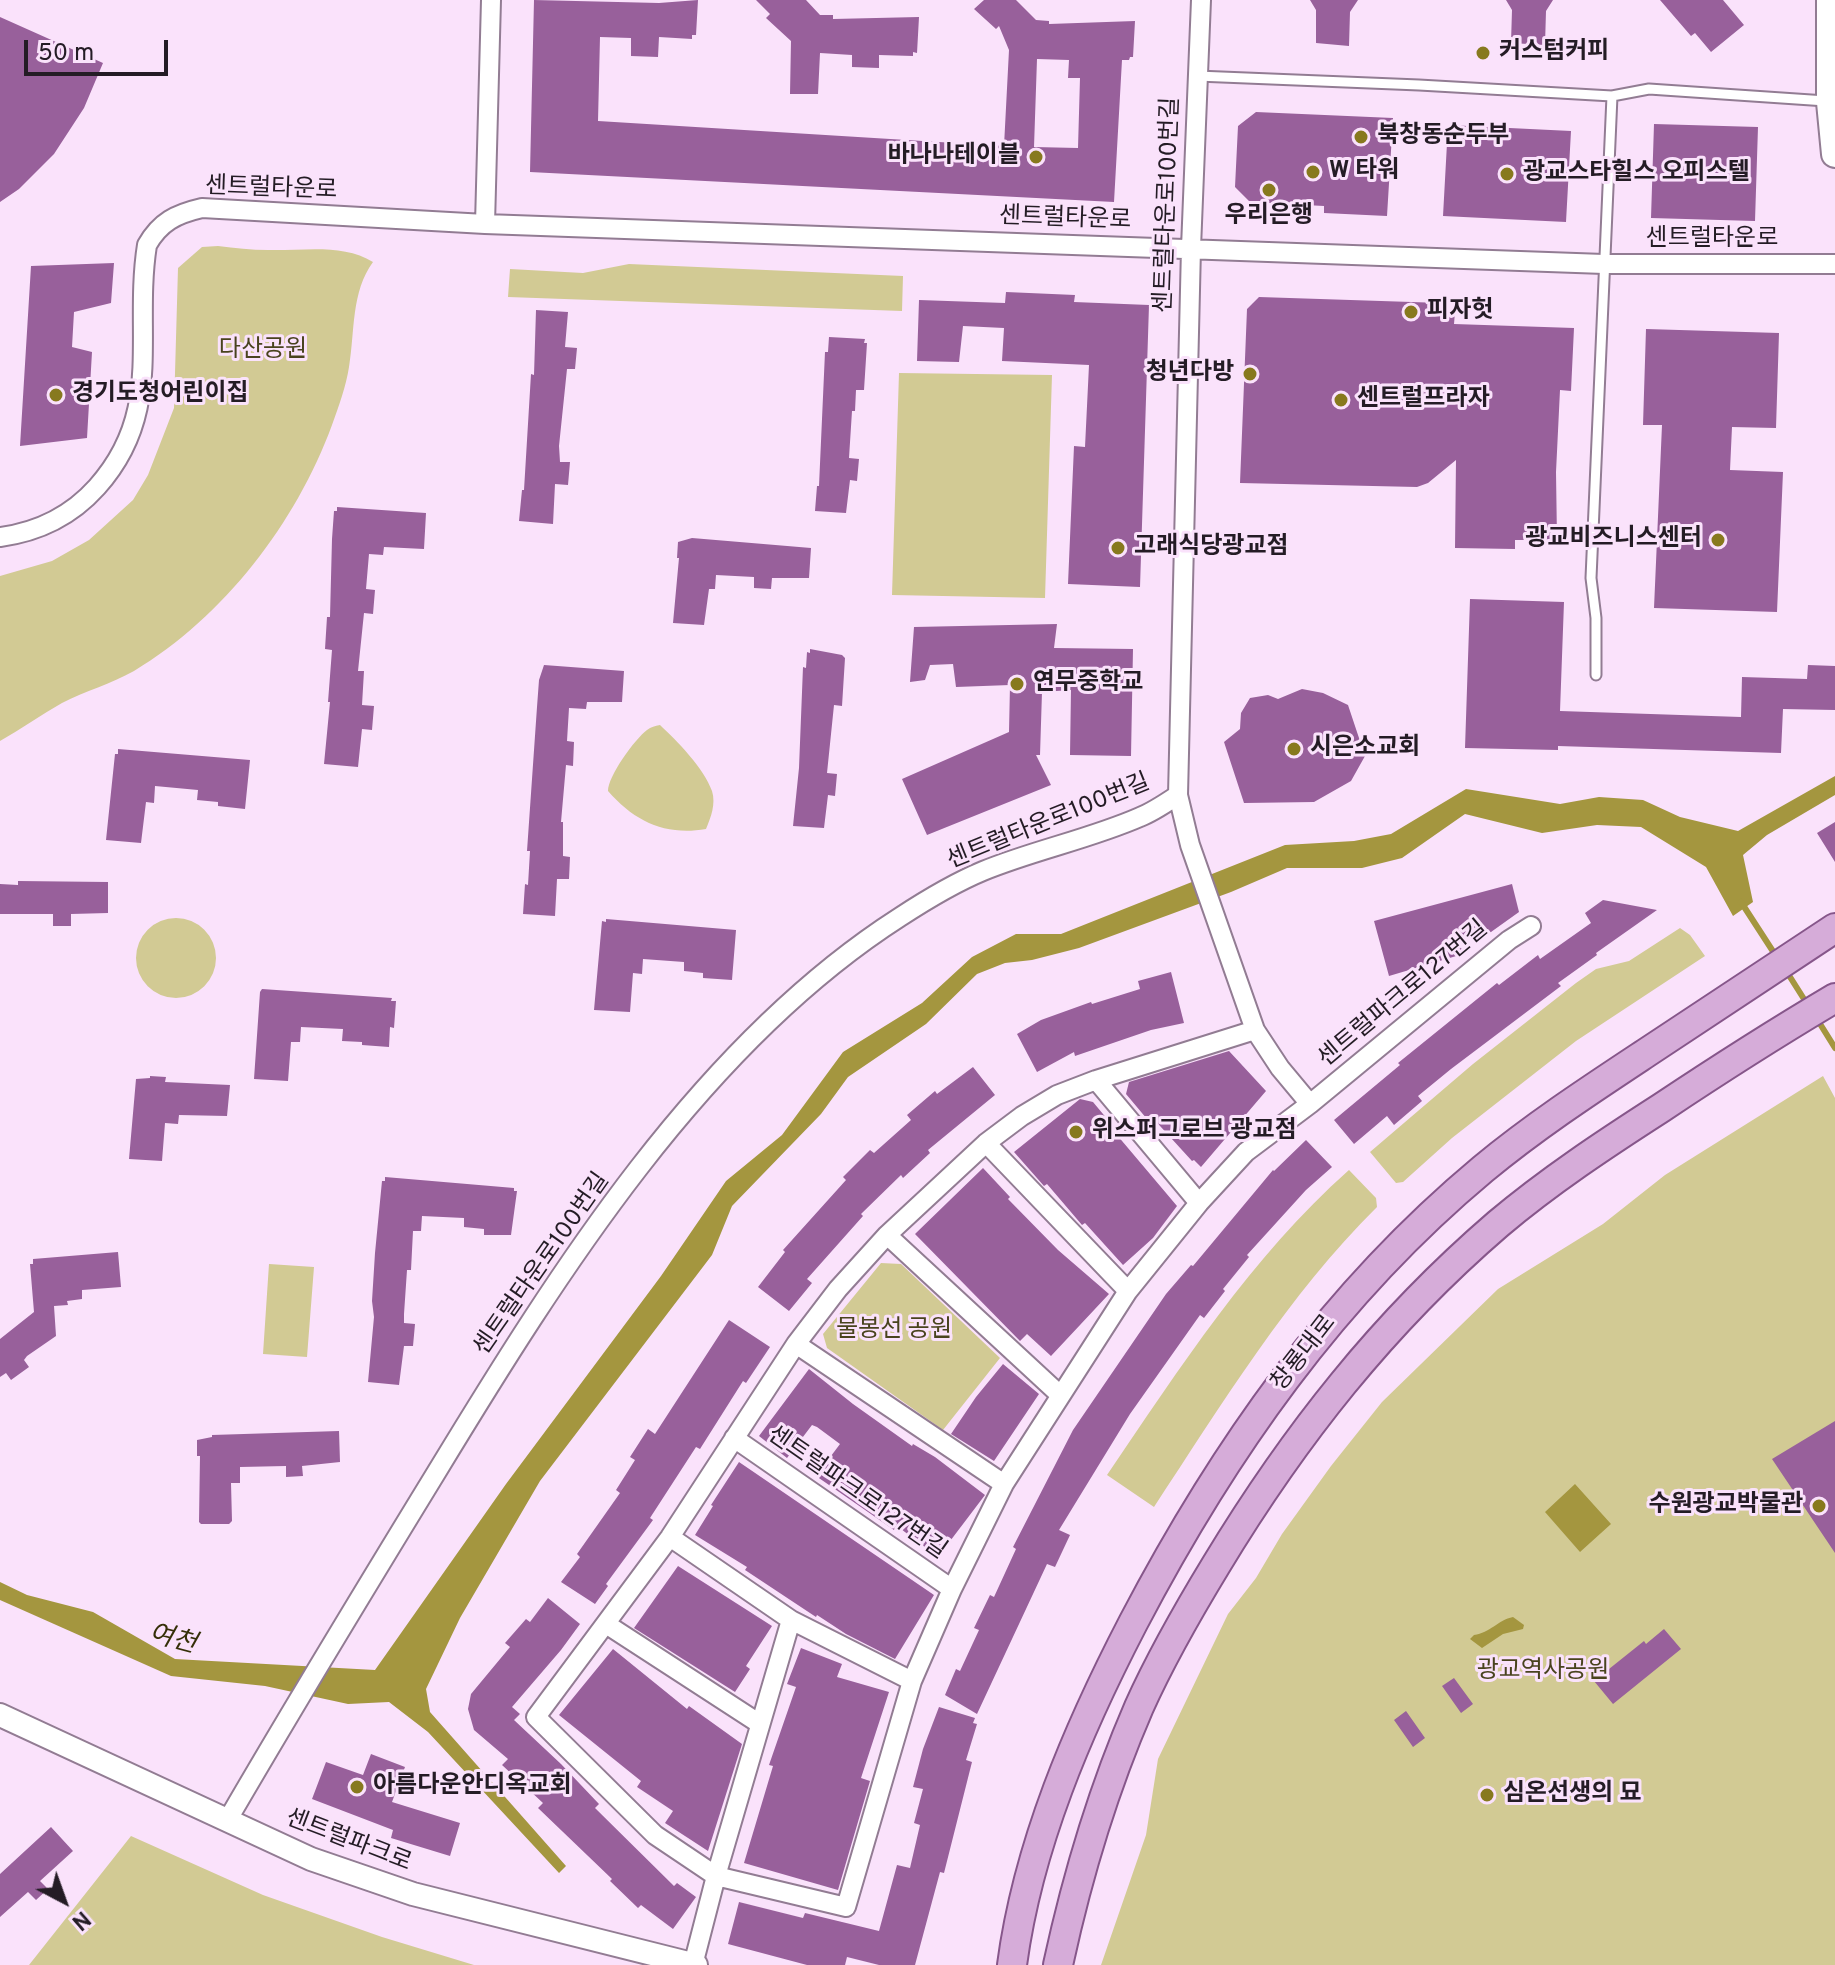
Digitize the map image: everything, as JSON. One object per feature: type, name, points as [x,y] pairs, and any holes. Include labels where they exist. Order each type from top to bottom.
[{"type":"main road","points":[[1830,0],[1830,102],[1835,154]]},
{"type":"main road","name":"창룡대로","points":[[1008,1958],[1050,1814],[1081,1727],[1106,1674],[1189,1523],[1241,1440],[1333,1316],[1375,1271],[1483,1169],[1545,1119],[1835,928]]},
{"type":"main road","name":"창룡대로","points":[[1058,1965],[1090,1839],[1140,1706],[1202,1589],[1247,1513],[1307,1426],[1376,1343],[1499,1224],[1613,1139],[1835,998]]},
{"type":"street","points":[[485,224],[491,0]]},
{"type":"street","name":"센트럴타운로100번길","points":[[227,1821],[516,1342],[588,1236],[679,1121],[776,1015],[854,949],[941,892],[983,871],[1142,817],[1178,795],[1191,248],[1201,0]]},
{"type":"street","name":"센트럴타운로","points":[[0,537],[25,533],[49,524],[86,498],[111,471],[131,434],[139,408],[147,245],[156,229],[171,218],[202,208],[485,224],[1604,264],[1835,264]]},
{"type":"street","name":"센트럴파크로127번길","points":[[1178,795],[1194,857],[1255,1030],[1280,1068],[1310,1104]]},
{"type":"street","name":"센트럴파크로127번길","points":[[1255,1030],[1096,1080],[1057,1095],[1022,1116],[986,1143],[887,1235],[838,1289],[796,1344],[670,1537],[536,1717],[655,1835],[716,1876],[846,1907],[912,1681],[952,1589],[1004,1484],[1128,1291],[1199,1203],[1246,1152],[1310,1104],[1509,940],[1531,926]]},
{"type":"street","points":[[1096,1080],[1199,1203]]},
{"type":"street","points":[[986,1143],[1128,1291]]},
{"type":"street","points":[[887,1235],[1059,1394]]},
{"type":"street","points":[[796,1344],[1004,1484]]},
{"type":"street","name":"센트럴파크로127번길","points":[[734,1438],[952,1589]]},
{"type":"street","points":[[670,1537],[791,1620],[912,1681]]},
{"type":"street","points":[[694,1965],[716,1876],[791,1620]]},
{"type":"street","points":[[606,1624],[760,1724]]},
{"type":"street","name":"센트럴파크로","points":[[0,1715],[311,1859],[413,1894],[694,1965]]},
{"type":"lane","points":[[1197,76],[1612,96],[1649,89],[1830,102]]},
{"type":"lane","points":[[1596,675],[1596,618],[1591,578],[1612,96]]},
{"type":"green space","name":"다산공원","points":[[202,247],[262,250],[336,250],[373,262],[357,299],[344,389],[317,461],[277,532],[227,595],[198,624],[134,671],[62,703],[0,741],[0,576],[52,561],[89,540],[133,500],[148,475],[174,408],[178,268]]},
{"type":"green space","points":[[629,264],[903,276],[902,311],[508,297],[510,269],[583,273]]},
{"type":"green space","points":[[899,373],[1052,375],[1045,598],[892,595]]},
{"type":"green space","points":[[660,725],[689,755],[712,791],[711,815],[706,829],[678,830],[652,824],[629,811],[608,791],[612,776],[629,749],[647,730]]},
{"type":"green space","points":[[168,918],[184,918],[205,929],[216,950],[216,966],[205,987],[184,998],[168,998],[154,992],[142,980],[136,966],[136,950],[142,936],[154,924]]},
{"type":"green space","points":[[1680,928],[1690,935],[1705,956],[1576,1041],[1452,1138],[1403,1182],[1396,1183],[1370,1152],[1473,1064],[1576,983],[1596,969],[1629,961]]},
{"type":"green space","name":"광교역사공원","points":[[1823,1076],[1835,1098],[1835,1965],[1101,1965],[1146,1835],[1158,1759],[1228,1614],[1256,1578],[1282,1534],[1331,1466],[1382,1402],[1498,1289],[1603,1224],[1665,1175]]},
{"type":"green space","points":[[1349,1170],[1376,1198],[1377,1207],[1285,1313],[1154,1507],[1107,1475],[1190,1354],[1249,1277],[1280,1239]]},
{"type":"green space","name":"물봉선 공원","points":[[881,1263],[901,1264],[1000,1358],[943,1430],[827,1348],[823,1334]]},
{"type":"green space","points":[[269,1264],[314,1267],[307,1357],[263,1354]]},
{"type":"green space","points":[[131,1836],[263,1895],[474,1965],[29,1965]]},
{"type":"shaded area","points":[[1835,776],[1835,795],[1767,835],[1743,855],[1753,902],[1733,916],[1706,867],[1641,827],[1597,825],[1542,833],[1465,814],[1402,858],[1362,868],[1287,868],[1079,948],[1032,960],[1005,963],[977,974],[926,1024],[848,1077],[821,1114],[732,1206],[712,1255],[540,1481],[460,1618],[426,1689],[430,1712],[566,1866],[559,1873],[428,1732],[389,1702],[348,1704],[265,1686],[171,1676],[0,1600],[0,1582],[27,1595],[93,1612],[175,1659],[375,1670],[506,1484],[661,1276],[726,1181],[782,1135],[843,1052],[922,1003],[972,957],[1016,934],[1061,934],[1285,845],[1354,841],[1391,834],[1466,789],[1560,804],[1599,797],[1643,800],[1680,817],[1738,831]]},
{"type":"shaded area","points":[[1575,1484],[1611,1524],[1580,1552],[1545,1512]]},
{"type":"shaded area","points":[[1513,1617],[1524,1625],[1523,1629],[1503,1634],[1482,1648],[1470,1639],[1474,1635]]},
{"type":"building","points":[[534,0],[659,3],[698,0],[696,35],[692,35],[692,39],[659,37],[658,57],[631,56],[631,38],[600,37],[598,121],[1004,146],[1009,50],[999,26],[996,29],[974,9],[984,0],[1016,0],[1036,20],[1049,21],[1049,24],[1135,21],[1133,57],[1122,60],[1114,202],[530,172]],"holes":[[[1037,59],[1069,60],[1068,78],[1080,78],[1078,148],[1034,147]]]},
{"type":"building","points":[[756,0],[806,0],[820,15],[833,15],[833,19],[919,17],[917,53],[913,52],[913,56],[879,55],[879,68],[852,67],[852,55],[820,53],[818,94],[790,94],[791,41],[766,18],[770,14]]},
{"type":"building","points":[[1310,0],[1358,0],[1350,12],[1349,46],[1316,43],[1316,10]]},
{"type":"building","points":[[1506,0],[1553,0],[1546,11],[1545,45],[1511,43],[1512,10]]},
{"type":"building","points":[[1660,0],[1723,0],[1744,25],[1711,52],[1695,33],[1691,36]]},
{"type":"building","points":[[0,17],[103,63],[84,108],[54,154],[19,189],[0,202]]},
{"type":"building","name":"W 타워","points":[[1256,112],[1393,118],[1387,216],[1324,213],[1324,206],[1250,202],[1235,187],[1238,126]]},
{"type":"building","points":[[1654,124],[1758,127],[1755,221],[1651,218]]},
{"type":"building","name":"광교스타힐스 오피스텔","points":[[1448,125],[1571,131],[1566,222],[1443,216]]},
{"type":"building","name":"경기도청어린이집","points":[[114,263],[111,303],[74,312],[72,347],[92,352],[87,438],[20,446],[31,266]]},
{"type":"building","points":[[1006,292],[1075,295],[1074,302],[1149,305],[1140,587],[1068,584],[1074,446],[1085,447],[1089,365],[1002,361],[1004,328],[963,326],[959,362],[917,361],[919,300],[1005,303]]},
{"type":"building","name":"센트럴프라자","points":[[1259,297],[1442,303],[1441,311],[1455,312],[1454,324],[1574,328],[1571,391],[1560,390],[1557,540],[1515,540],[1515,549],[1455,548],[1456,460],[1428,483],[1417,487],[1240,483],[1247,309]]},
{"type":"building","points":[[536,310],[568,312],[565,347],[577,348],[575,369],[567,369],[559,446],[560,462],[570,462],[568,485],[555,484],[553,524],[519,521],[524,490],[531,374],[534,375]]},
{"type":"building","points":[[1646,329],[1779,333],[1776,428],[1732,427],[1730,470],[1783,472],[1777,612],[1654,608],[1662,425],[1643,425]]},
{"type":"building","points":[[829,337],[865,339],[864,343],[867,343],[864,390],[856,390],[855,411],[852,411],[849,458],[859,459],[857,481],[850,480],[846,513],[815,511],[819,486],[825,352],[828,352]]},
{"type":"building","points":[[337,507],[426,513],[424,549],[384,547],[383,555],[369,554],[366,589],[375,590],[373,614],[364,613],[358,671],[364,671],[362,705],[374,706],[372,730],[362,729],[358,767],[324,764],[332,650],[325,649],[327,617],[330,617],[334,511]]},
{"type":"building","points":[[692,538],[811,548],[809,578],[772,578],[771,589],[754,588],[754,577],[716,575],[715,589],[709,589],[704,625],[673,623],[678,542]]},
{"type":"building","points":[[1470,599],[1564,602],[1560,711],[1741,717],[1742,677],[1807,679],[1808,665],[1835,666],[1835,710],[1783,709],[1781,753],[1558,746],[1558,750],[1465,748]]},
{"type":"building","points":[[1057,624],[1054,648],[1133,649],[1131,756],[1070,755],[1071,690],[1042,692],[1040,755],[1036,755],[1051,785],[927,835],[902,779],[1009,732],[1010,685],[956,687],[953,664],[930,665],[925,680],[910,682],[914,627]]},
{"type":"building","points":[[810,649],[845,658],[842,706],[834,705],[827,773],[837,774],[835,796],[828,795],[824,828],[793,826],[803,667],[806,668]]},
{"type":"building","points":[[544,665],[624,671],[622,702],[587,702],[586,709],[569,708],[567,741],[574,742],[573,766],[566,765],[561,822],[563,856],[570,857],[569,879],[557,879],[555,916],[523,914],[525,884],[528,885],[530,851],[527,851],[539,680]]},
{"type":"building","name":"시은소교회","points":[[1302,689],[1323,693],[1348,705],[1365,756],[1351,781],[1314,802],[1244,803],[1224,742],[1240,729],[1241,713],[1250,698],[1268,695],[1278,699]]},
{"type":"building","points":[[118,749],[250,760],[245,809],[197,800],[198,790],[155,786],[154,803],[146,802],[141,843],[106,840]]},
{"type":"building","points":[[1835,822],[1835,862],[1817,833]]},
{"type":"building","points":[[18,881],[108,882],[108,913],[71,914],[71,926],[53,926],[53,914],[0,914],[0,884],[18,885]]},
{"type":"building","points":[[1512,884],[1519,912],[1491,932],[1459,941],[1463,954],[1389,976],[1374,921]]},
{"type":"building","points":[[1603,900],[1657,910],[1596,953],[1558,983],[1561,986],[1451,1069],[1418,1096],[1422,1101],[1394,1125],[1387,1116],[1354,1144],[1334,1120],[1400,1065],[1398,1063],[1497,983],[1499,985],[1538,955],[1540,959],[1591,923],[1585,913]]},
{"type":"building","points":[[606,919],[736,930],[732,980],[703,978],[703,973],[684,971],[684,962],[643,959],[642,974],[633,973],[630,1012],[594,1010],[602,921],[606,922]]},
{"type":"building","points":[[1171,972],[1184,1023],[1151,1030],[1075,1056],[1074,1052],[1037,1072],[1017,1034],[1041,1020],[1140,989],[1138,981]]},
{"type":"building","points":[[262,989],[392,998],[391,1001],[396,1001],[389,1047],[342,1041],[343,1029],[301,1027],[300,1042],[291,1042],[288,1081],[254,1079]]},
{"type":"building","points":[[1229,1051],[1266,1091],[1201,1167],[1150,1115],[1147,1119],[1126,1094],[1129,1082]]},
{"type":"building","points":[[973,1067],[995,1095],[928,1150],[930,1153],[903,1178],[901,1175],[861,1214],[863,1216],[807,1279],[812,1283],[789,1311],[758,1287],[785,1252],[783,1250],[846,1180],[843,1177],[870,1150],[874,1153],[911,1120],[907,1115],[935,1091],[937,1094]]},
{"type":"building","points":[[166,1077],[165,1082],[230,1085],[227,1116],[179,1115],[178,1124],[165,1123],[162,1161],[129,1159],[136,1079]]},
{"type":"building","points":[[1080,1099],[1093,1102],[1108,1120],[1106,1122],[1177,1206],[1153,1238],[1123,1265],[1014,1152]]},
{"type":"building","points":[[1306,1140],[1332,1167],[1306,1190],[1247,1255],[1249,1257],[1223,1289],[1225,1291],[1204,1318],[1200,1315],[1130,1414],[1059,1530],[1070,1535],[1055,1567],[1047,1564],[977,1714],[945,1695],[979,1630],[974,1628],[990,1595],[994,1597],[1016,1549],[1013,1547],[1073,1430],[1166,1294],[1273,1170]]},
{"type":"building","points":[[983,1168],[1010,1197],[1008,1199],[1058,1250],[1109,1294],[1051,1356],[1027,1334],[1020,1341],[915,1234]]},
{"type":"building","points":[[385,1177],[514,1188],[517,1191],[511,1235],[484,1235],[484,1229],[464,1227],[464,1218],[422,1216],[421,1231],[413,1231],[411,1270],[407,1270],[404,1323],[415,1324],[413,1346],[404,1346],[399,1385],[368,1382],[374,1317],[375,1253],[382,1181]]},
{"type":"building","points":[[118,1252],[121,1287],[82,1290],[82,1299],[67,1301],[68,1305],[54,1306],[56,1336],[27,1356],[24,1360],[29,1367],[11,1380],[6,1373],[0,1377],[0,1339],[34,1312],[30,1264],[33,1264],[33,1259]]},
{"type":"building","points":[[729,1320],[770,1347],[746,1383],[743,1381],[700,1449],[696,1447],[650,1518],[653,1520],[595,1604],[561,1582],[620,1493],[616,1490],[635,1460],[630,1457],[648,1429],[655,1434]]},
{"type":"building","points":[[1003,1364],[1039,1394],[994,1461],[951,1434]]},
{"type":"building","points":[[809,1369],[853,1404],[912,1446],[935,1457],[985,1495],[938,1557],[897,1526],[894,1530],[816,1476],[840,1444],[817,1427],[812,1425],[787,1458],[759,1436]]},
{"type":"building","name":"수원광교박물관","points":[[1835,1421],[1835,1553],[1772,1459]]},
{"type":"building","points":[[339,1431],[340,1462],[302,1466],[303,1476],[286,1477],[286,1466],[240,1467],[240,1483],[231,1483],[232,1521],[229,1524],[199,1522],[200,1456],[197,1456],[197,1440],[212,1435]]},
{"type":"building","points":[[739,1462],[934,1595],[895,1659],[816,1617],[745,1570],[747,1567],[695,1535]]},
{"type":"building","points":[[678,1566],[772,1626],[746,1666],[750,1669],[735,1692],[634,1628]]},
{"type":"building","points":[[548,1598],[580,1624],[512,1707],[520,1714],[514,1720],[561,1764],[599,1804],[595,1808],[674,1886],[677,1883],[696,1897],[673,1929],[641,1905],[638,1908],[610,1881],[612,1879],[538,1808],[543,1803],[502,1765],[508,1759],[474,1730],[468,1709],[471,1694],[510,1647],[505,1643],[526,1619],[530,1622]]},
{"type":"building","points":[[1664,1629],[1681,1649],[1613,1704],[1594,1681]]},
{"type":"building","points":[[801,1648],[842,1664],[837,1677],[889,1692],[861,1778],[870,1781],[838,1890],[744,1863],[773,1766],[769,1765],[796,1687],[787,1684]]},
{"type":"building","points":[[613,1649],[687,1709],[689,1706],[742,1744],[708,1851],[665,1823],[673,1811],[637,1787],[641,1781],[559,1715]]},
{"type":"building","points":[[1454,1678],[1473,1704],[1461,1713],[1442,1686]]},
{"type":"building","points":[[939,1707],[975,1718],[973,1723],[977,1724],[966,1760],[972,1762],[944,1873],[940,1872],[915,1965],[879,1965],[847,1957],[845,1965],[807,1965],[728,1944],[739,1902],[803,1918],[805,1913],[879,1931],[897,1865],[910,1868],[920,1825],[914,1823],[923,1789],[913,1787]]},
{"type":"building","points":[[1406,1711],[1425,1738],[1413,1747],[1394,1720]]},
{"type":"building","name":"아름다운안디옥교회","points":[[371,1754],[405,1767],[392,1802],[460,1823],[450,1856],[391,1838],[393,1830],[312,1799],[326,1762],[363,1775]]},
{"type":"building","points":[[51,1827],[73,1851],[40,1881],[48,1889],[36,1900],[28,1892],[0,1917],[0,1874]]},
{"type":"waterway","points":[[1741,902],[1776,956]]},
{"type":"waterway","points":[[1785,969],[1809,1007]]},
{"type":"waterway","points":[[1817,1019],[1835,1048]]},
{"type":"place","name":"커스텀커피","points":[[1483,53]]},
{"type":"place","name":"북창동순두부","points":[[1361,137]]},
{"type":"place","name":"바나나테이블","points":[[1036,157]]},
{"type":"place","name":"W 타워","points":[[1313,172]]},
{"type":"place","name":"광교스타힐스 오피스텔","points":[[1507,174]]},
{"type":"place","name":"우리은행","points":[[1269,190]]},
{"type":"place","name":"피자헛","points":[[1411,312]]},
{"type":"place","name":"청년다방","points":[[1250,374]]},
{"type":"place","name":"경기도청어린이집","points":[[56,395]]},
{"type":"place","name":"센트럴프라자","points":[[1341,400]]},
{"type":"place","name":"광교비즈니스센터","points":[[1718,540]]},
{"type":"place","name":"고래식당광교점","points":[[1118,548]]},
{"type":"place","name":"연무중학교","points":[[1017,684]]},
{"type":"place","name":"시은소교회","points":[[1294,749]]},
{"type":"place","name":"위스퍼그로브 광교점","points":[[1076,1132]]},
{"type":"place","name":"수원광교박물관","points":[[1819,1506]]},
{"type":"place","name":"아름다운안디옥교회","points":[[357,1787]]},
{"type":"place","name":"심온선생의 묘","points":[[1487,1795]]},
{"type":"water label","name":"여천","points":[[172,1641]]}]
